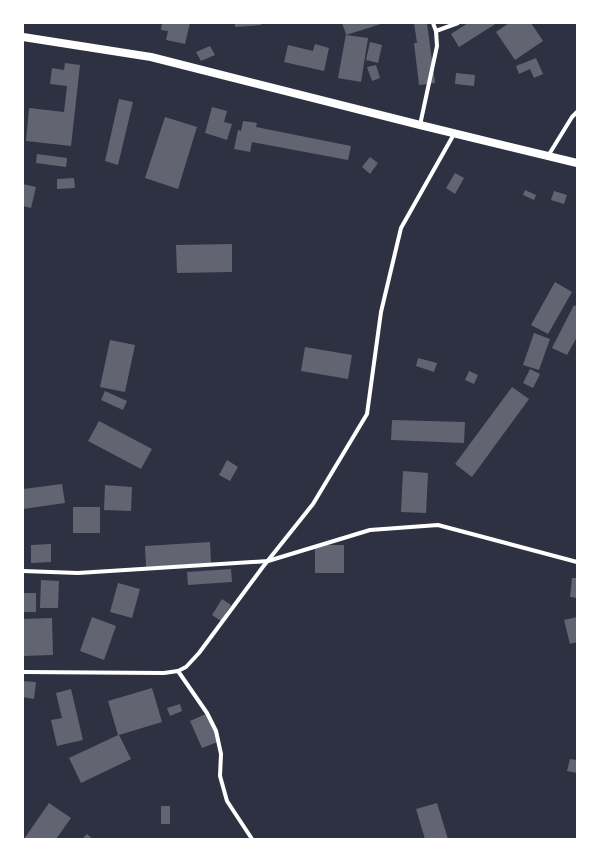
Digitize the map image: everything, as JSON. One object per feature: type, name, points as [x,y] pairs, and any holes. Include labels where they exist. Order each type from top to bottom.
[{"type":"main road","points":[[23,37],[151,57],[454,134],[577,163]]},
{"type":"street","points":[[420,125],[437,46],[436,31],[433,23]]},
{"type":"street","points":[[436,31],[458,23]]},
{"type":"street","points":[[548,156],[572,117],[577,112]]},
{"type":"street","points":[[23,672],[164,673],[186,667],[199,653],[313,504],[367,414],[381,312],[401,228],[454,134]]},
{"type":"street","points":[[23,571],[78,573],[268,561],[370,530],[438,525],[577,562]]},
{"type":"street","points":[[178,670],[207,713],[216,732],[220,754],[220,776],[227,801],[252,839]]},
{"type":"building","points":[[162,23],[190,23],[185,44],[166,40],[168,31],[161,30]]},
{"type":"building","points":[[235,23],[261,23],[261,25],[235,27]]},
{"type":"building","points":[[342,23],[384,23],[346,35],[368,38],[361,82],[338,78],[346,34]]},
{"type":"building","points":[[414,23],[427,23],[435,83],[419,85],[414,43],[417,43]]},
{"type":"building","points":[[468,23],[497,23],[459,47],[451,34]]},
{"type":"building","points":[[509,23],[531,23],[543,41],[515,60],[496,32]]},
{"type":"building","points":[[370,42],[382,45],[378,63],[366,60]]},
{"type":"building","points":[[315,44],[329,48],[324,71],[284,62],[288,45],[313,51]]},
{"type":"building","points":[[210,46],[215,55],[201,61],[196,52]]},
{"type":"building","points":[[536,58],[543,74],[534,78],[530,69],[519,74],[516,66]]},
{"type":"building","points":[[65,63],[80,65],[71,146],[26,141],[29,108],[64,112],[67,86],[50,84],[52,68],[64,70]]},
{"type":"building","points":[[376,65],[380,78],[372,81],[367,67]]},
{"type":"building","points":[[456,73],[475,75],[474,86],[455,84]]},
{"type":"building","points":[[119,99],[133,102],[118,165],[105,161]]},
{"type":"building","points":[[212,107],[227,111],[224,122],[232,124],[227,140],[205,133]]},
{"type":"building","points":[[165,117],[197,127],[178,189],[145,178]]},
{"type":"building","points":[[243,121],[257,123],[256,127],[351,146],[348,160],[252,142],[250,152],[234,149],[238,130],[241,131]]},
{"type":"building","points":[[37,154],[67,158],[66,167],[36,163]]},
{"type":"building","points":[[370,157],[378,163],[370,174],[362,167]]},
{"type":"building","points":[[455,173],[464,178],[455,194],[446,188]]},
{"type":"building","points":[[74,178],[75,188],[57,189],[57,179]]},
{"type":"building","points":[[23,184],[36,187],[31,208],[23,206]]},
{"type":"building","points":[[525,190],[536,195],[534,200],[523,195]]},
{"type":"building","points":[[554,191],[567,195],[564,204],[551,200]]},
{"type":"building","points":[[232,244],[232,272],[177,273],[176,245]]},
{"type":"building","points":[[555,282],[572,292],[548,334],[531,325]]},
{"type":"building","points":[[574,305],[577,307],[577,337],[567,355],[552,348]]},
{"type":"building","points":[[534,333],[550,339],[539,370],[523,365]]},
{"type":"building","points":[[110,340],[135,345],[125,392],[100,387]]},
{"type":"building","points":[[305,347],[352,355],[348,379],[301,371]]},
{"type":"building","points":[[418,358],[437,363],[434,372],[416,366]]},
{"type":"building","points":[[530,369],[540,374],[533,388],[523,383]]},
{"type":"building","points":[[469,371],[478,375],[474,384],[465,380]]},
{"type":"building","points":[[512,387],[529,399],[472,477],[455,464]]},
{"type":"building","points":[[105,391],[127,401],[123,410],[101,400]]},
{"type":"building","points":[[392,420],[465,422],[464,443],[391,440]]},
{"type":"building","points":[[99,421],[152,449],[141,469],[88,441]]},
{"type":"building","points":[[227,460],[238,467],[230,481],[219,475]]},
{"type":"building","points":[[403,471],[428,473],[426,513],[401,512]]},
{"type":"building","points":[[62,484],[65,503],[23,509],[23,489]]},
{"type":"building","points":[[105,485],[132,487],[131,511],[104,510]]},
{"type":"building","points":[[73,507],[100,507],[100,533],[73,533]]},
{"type":"building","points":[[210,542],[211,563],[146,567],[145,546]]},
{"type":"building","points":[[51,544],[51,562],[31,563],[31,545]]},
{"type":"building","points":[[315,545],[344,545],[344,573],[315,573]]},
{"type":"building","points":[[231,569],[232,582],[188,585],[187,572]]},
{"type":"building","points":[[572,578],[577,578],[577,598],[570,597]]},
{"type":"building","points":[[41,580],[59,581],[58,608],[40,608]]},
{"type":"building","points":[[118,583],[140,589],[132,618],[110,612]]},
{"type":"building","points":[[23,593],[36,593],[36,612],[23,612]]},
{"type":"building","points":[[222,599],[231,605],[221,621],[212,615]]},
{"type":"building","points":[[92,617],[116,626],[104,660],[80,651]]},
{"type":"building","points":[[577,617],[577,642],[570,644],[564,620]]},
{"type":"building","points":[[52,618],[53,655],[23,656],[23,619]]},
{"type":"building","points":[[23,681],[36,682],[34,699],[23,697]]},
{"type":"building","points":[[152,688],[162,722],[119,735],[131,759],[81,783],[69,758],[118,735],[108,701]]},
{"type":"building","points":[[71,689],[83,740],[57,746],[51,720],[62,718],[56,693]]},
{"type":"building","points":[[180,704],[182,711],[170,716],[167,708]]},
{"type":"building","points":[[208,713],[220,741],[202,748],[190,721]]},
{"type":"building","points":[[570,759],[577,760],[577,773],[567,771]]},
{"type":"building","points":[[49,803],[71,818],[56,839],[24,839]]},
{"type":"building","points":[[437,803],[448,839],[425,839],[416,809]]},
{"type":"building","points":[[161,806],[170,806],[170,824],[161,824]]},
{"type":"building","points":[[87,834],[93,839],[82,839]]}]
